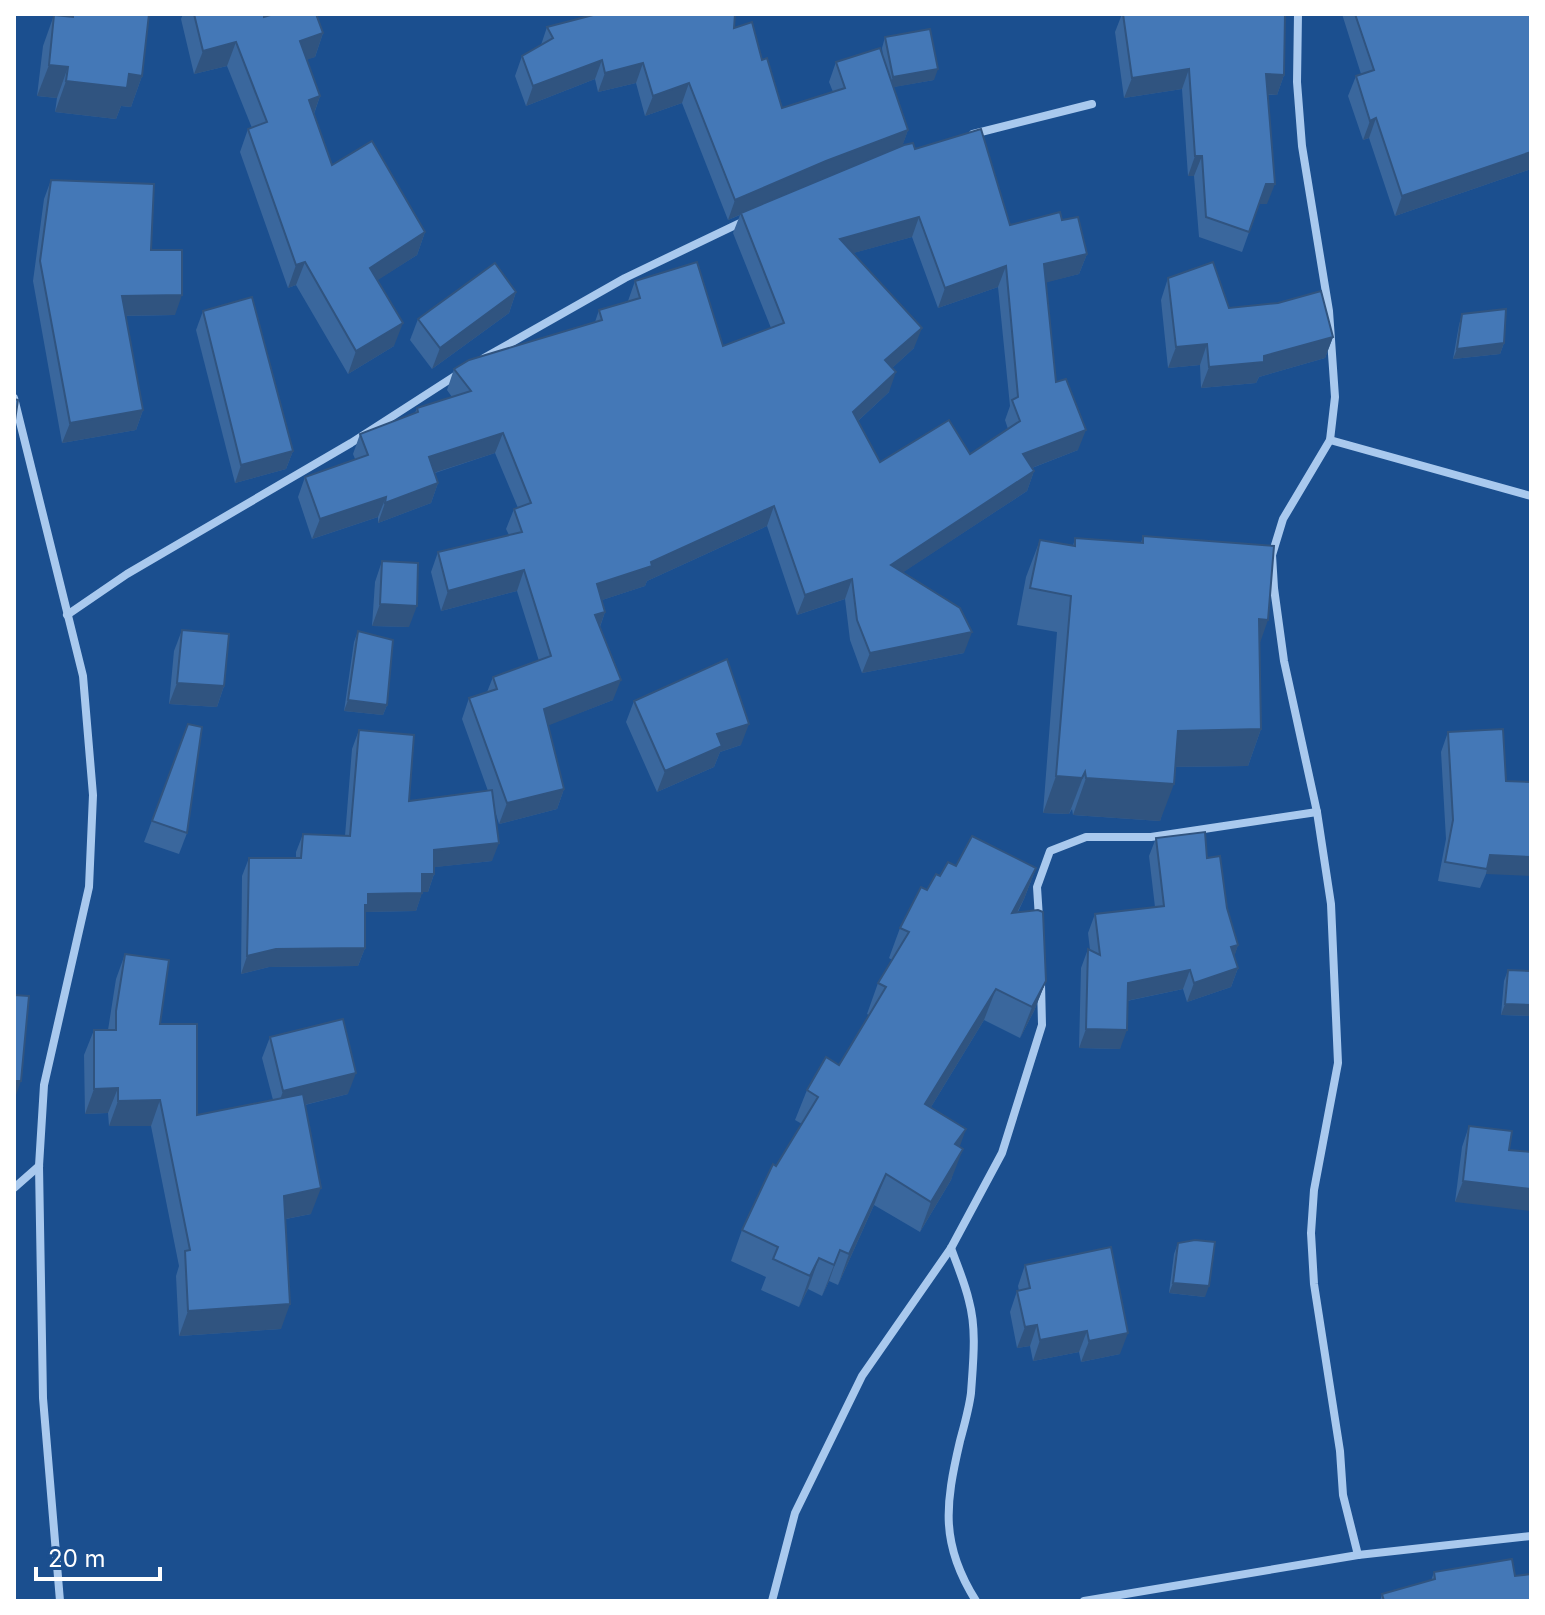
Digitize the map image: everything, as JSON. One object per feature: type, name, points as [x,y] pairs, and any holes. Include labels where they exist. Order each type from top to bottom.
[{"type":"street","points":[[1298,14],[1297,82],[1302,146],[1329,311],[1335,397],[1330,440],[1283,519],[1272,555],[1284,661],[1317,812],[1331,904],[1338,1063],[1314,1190],[1311,1233],[1314,1284],[1340,1451],[1343,1495],[1358,1555]]},
{"type":"street","points":[[958,138],[1092,104]]},
{"type":"street","points":[[67,615],[127,574],[351,443],[518,337],[625,278],[751,218]]},
{"type":"street","points":[[14,398],[83,676],[90,728],[93,795],[89,887],[44,1085],[39,1166],[43,1398],[60,1601]]},
{"type":"street","points":[[1330,440],[1531,496]]},
{"type":"street","points":[[1040,934],[1037,887],[1050,851],[1086,837],[1151,837],[1317,812]]},
{"type":"street","points":[[772,1601],[795,1513],[829,1440],[862,1376],[951,1248],[975,1207],[1007,1140],[1042,1025],[1041,980]]},
{"type":"street","points":[[14,1188],[39,1166]]},
{"type":"street","points":[[951,1248],[970,1303],[974,1339],[970,1397],[947,1508],[948,1540],[959,1570],[976,1601]]},
{"type":"street","points":[[1084,1601],[1358,1555],[1531,1536]]},
{"type":"building","points":[[73,14],[149,14],[142,76],[129,74],[127,88],[66,81],[68,67],[49,65],[54,15],[73,17]]},
{"type":"building","points":[[194,14],[264,14],[264,17],[274,14],[316,14],[323,33],[300,41],[320,96],[309,100],[332,165],[372,141],[425,232],[370,268],[403,323],[356,351],[305,262],[296,265],[248,129],[267,122],[236,42],[203,51]]},
{"type":"building","points":[[597,14],[735,14],[734,28],[752,22],[762,60],[767,58],[782,108],[845,88],[836,62],[880,48],[908,130],[735,200],[689,83],[653,96],[643,63],[605,73],[602,60],[533,86],[522,56],[553,38],[547,27]]},
{"type":"building","points":[[1123,14],[1285,14],[1284,75],[1266,74],[1275,184],[1266,184],[1249,232],[1206,217],[1202,156],[1195,156],[1189,69],[1132,78]]},
{"type":"building","points":[[1355,14],[1531,14],[1531,152],[1402,196],[1376,118],[1370,121],[1356,76],[1374,70]]},
{"type":"building","points":[[930,29],[938,69],[893,77],[885,37]]},
{"type":"building","points":[[981,129],[1010,225],[1060,212],[1062,220],[1078,217],[1087,254],[1044,264],[1056,382],[1066,379],[1086,430],[1023,454],[1034,471],[891,565],[960,608],[972,632],[870,653],[857,620],[852,579],[805,595],[774,506],[651,562],[652,566],[597,584],[605,612],[595,615],[621,680],[544,709],[564,789],[507,803],[469,698],[497,689],[493,677],[551,656],[524,570],[448,591],[438,552],[522,532],[514,509],[531,503],[503,433],[429,457],[438,483],[385,503],[386,497],[320,519],[305,477],[368,455],[360,434],[418,412],[417,408],[471,391],[454,369],[469,360],[602,320],[599,310],[640,298],[635,281],[697,262],[723,346],[784,323],[741,213],[904,145],[913,143],[915,149]],"holes":[[[919,217],[945,288],[1006,266],[1018,397],[1012,400],[1020,421],[970,454],[949,420],[880,462],[853,412],[896,372],[885,360],[922,328],[840,239]]]},
{"type":"building","points":[[51,180],[154,184],[151,250],[182,250],[182,295],[122,296],[143,410],[70,423],[40,261]]},
{"type":"building","points":[[1213,262],[1229,308],[1278,303],[1321,291],[1333,337],[1264,356],[1264,362],[1209,367],[1207,344],[1176,347],[1168,278]]},
{"type":"building","points":[[495,263],[516,292],[440,348],[418,319]]},
{"type":"building","points":[[252,297],[293,451],[241,465],[203,311]]},
{"type":"building","points":[[1506,309],[1504,343],[1457,349],[1462,314]]},
{"type":"building","points":[[14,399],[18,400],[14,427]]},
{"type":"building","points":[[1143,536],[1274,546],[1268,620],[1259,619],[1261,729],[1178,731],[1174,784],[1086,778],[1085,772],[1082,778],[1056,776],[1071,596],[1030,588],[1040,540],[1075,546],[1075,538],[1143,543]]},
{"type":"building","points":[[382,561],[418,563],[417,606],[380,604]]},
{"type":"building","points":[[182,630],[229,634],[224,686],[177,683]]},
{"type":"building","points":[[358,631],[393,640],[387,705],[348,700]]},
{"type":"building","points":[[727,659],[749,724],[717,734],[722,746],[665,771],[634,701]]},
{"type":"building","points":[[188,724],[202,727],[187,833],[152,821]]},
{"type":"building","points":[[1503,729],[1506,781],[1531,782],[1531,857],[1490,855],[1487,869],[1445,862],[1453,820],[1448,732]]},
{"type":"building","points":[[359,730],[414,735],[409,801],[492,790],[499,843],[434,850],[434,874],[422,874],[422,893],[368,894],[365,948],[276,949],[247,956],[249,858],[301,858],[303,834],[350,836]]},
{"type":"building","points":[[1205,832],[1207,858],[1220,856],[1227,908],[1238,945],[1231,947],[1238,968],[1194,983],[1190,970],[1128,983],[1127,1030],[1086,1029],[1088,949],[1100,955],[1095,914],[1164,906],[1156,838]]},
{"type":"building","points":[[972,836],[1036,868],[1012,913],[1043,912],[1046,981],[1032,1007],[996,989],[925,1104],[966,1129],[955,1144],[963,1149],[931,1202],[886,1174],[849,1254],[840,1250],[834,1265],[819,1258],[810,1276],[773,1259],[778,1247],[742,1230],[773,1164],[776,1166],[818,1097],[807,1090],[826,1057],[839,1065],[886,987],[878,983],[909,932],[900,928],[921,887],[927,890],[948,862],[956,866]]},
{"type":"building","points":[[125,954],[169,960],[160,1024],[197,1024],[197,1115],[303,1094],[321,1188],[284,1196],[290,1304],[188,1311],[185,1251],[190,1250],[160,1100],[118,1101],[118,1088],[94,1089],[94,1030],[116,1030]]},
{"type":"building","points":[[1508,970],[1531,971],[1531,1005],[1505,1004]]},
{"type":"building","points":[[14,995],[29,996],[21,1081],[14,1081]]},
{"type":"building","points":[[343,1019],[356,1073],[283,1091],[270,1037]]},
{"type":"building","points":[[1469,1126],[1512,1131],[1509,1150],[1531,1152],[1531,1189],[1463,1181]]},
{"type":"building","points":[[1195,1240],[1215,1242],[1209,1286],[1173,1283],[1178,1243]]},
{"type":"building","points":[[1111,1247],[1128,1333],[1089,1341],[1087,1331],[1040,1340],[1037,1325],[1025,1327],[1017,1291],[1030,1288],[1025,1265]]},
{"type":"building","points":[[1512,1559],[1515,1576],[1531,1574],[1531,1601],[1384,1601],[1382,1594],[1435,1579],[1434,1572]]}]
